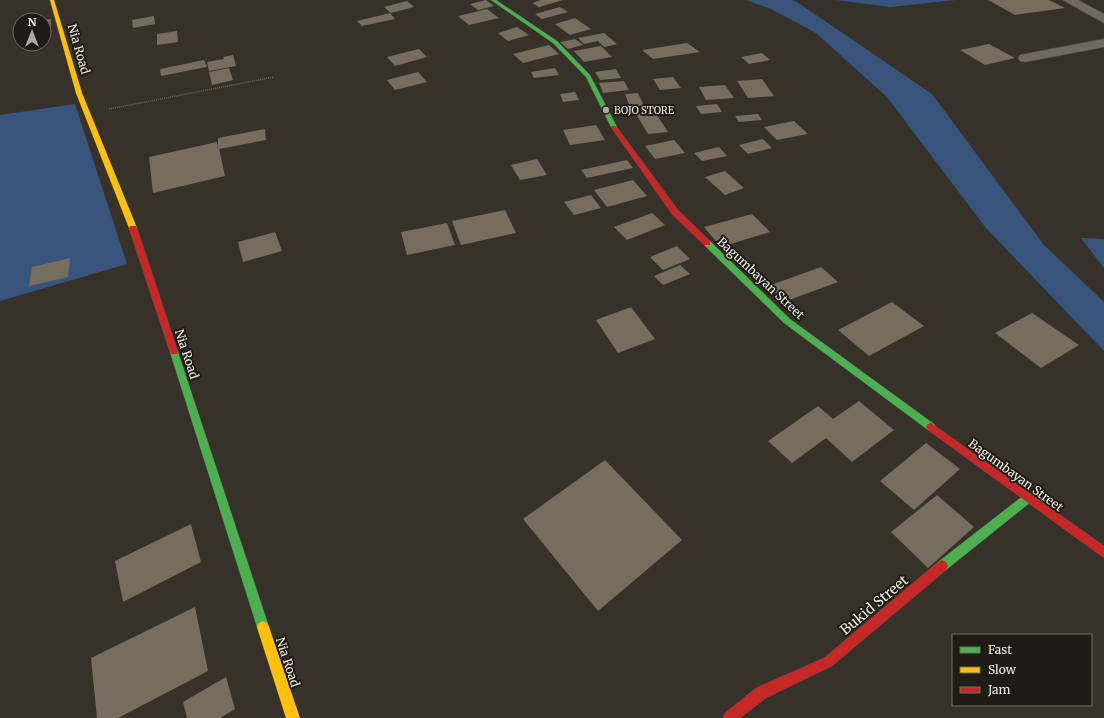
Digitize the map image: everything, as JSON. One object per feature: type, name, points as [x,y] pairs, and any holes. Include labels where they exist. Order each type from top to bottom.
[{"type":"street","name":"Nia Road","points":[[52,0],[79,93],[132,225],[293,718]]},
{"type":"street","name":"Bagumbayan Street","points":[[493,0],[556,42],[588,76],[618,135],[675,212],[787,320],[1104,553]]},
{"type":"street","points":[[1069,0],[1104,19]]},
{"type":"street","points":[[1025,58],[1104,43]]},
{"type":"street","name":"Bukid Street","points":[[730,718],[762,693],[828,662],[916,587],[1028,498]]},
{"type":"path","points":[[87,113],[274,77]]},
{"type":"water","points":[[746,0],[792,0],[797,2],[932,94],[1044,245],[1104,302],[1104,351],[986,228],[887,97],[816,33],[771,9]]},
{"type":"water","points":[[836,0],[956,0],[890,7]]},
{"type":"water","points":[[75,104],[127,264],[0,301],[0,115]]},
{"type":"water","points":[[1081,238],[1104,239],[1104,268]]},
{"type":"building","points":[[486,0],[494,6],[478,10],[470,4]]},
{"type":"building","points":[[541,0],[563,0],[539,7],[532,3]]},
{"type":"building","points":[[988,0],[1049,0],[1065,8],[1015,15]]},
{"type":"building","points":[[407,1],[414,7],[391,13],[384,7]]},
{"type":"building","points":[[560,7],[568,12],[542,19],[535,14]]},
{"type":"building","points":[[487,9],[499,18],[469,25],[458,16]]},
{"type":"building","points":[[390,13],[395,19],[362,26],[357,21]]},
{"type":"building","points":[[154,16],[155,24],[133,28],[132,20]]},
{"type":"building","points":[[575,18],[591,29],[570,35],[555,24]]},
{"type":"building","points":[[517,27],[529,35],[508,41],[498,33]]},
{"type":"building","points":[[177,31],[178,42],[157,45],[157,34]]},
{"type":"building","points":[[604,33],[617,44],[604,47],[598,41],[584,44],[578,38]]},
{"type":"building","points":[[575,39],[583,45],[568,49],[560,42]]},
{"type":"building","points":[[687,43],[700,52],[653,59],[642,50]]},
{"type":"building","points":[[989,44],[1015,58],[985,65],[960,50]]},
{"type":"building","points":[[549,45],[559,54],[523,63],[513,54]]},
{"type":"building","points":[[601,46],[612,57],[584,62],[574,51]]},
{"type":"building","points":[[419,49],[427,57],[395,66],[387,57]]},
{"type":"building","points":[[762,53],[770,60],[749,64],[741,57]]},
{"type":"building","points":[[233,55],[236,66],[209,71],[207,62],[224,59],[223,57]]},
{"type":"building","points":[[204,60],[207,67],[161,76],[160,69]]},
{"type":"building","points":[[229,68],[233,80],[212,85],[209,72]]},
{"type":"building","points":[[555,68],[559,75],[534,78],[531,72]]},
{"type":"building","points":[[616,69],[621,78],[600,80],[595,72]]},
{"type":"building","points":[[418,72],[427,82],[395,90],[387,80]]},
{"type":"building","points":[[673,77],[681,88],[660,90],[653,79]]},
{"type":"building","points":[[762,79],[774,96],[748,98],[737,81]]},
{"type":"building","points":[[624,81],[629,90],[603,93],[599,83]]},
{"type":"building","points":[[725,85],[734,98],[706,100],[699,87]]},
{"type":"building","points":[[575,92],[579,100],[563,102],[560,94]]},
{"type":"building","points":[[638,93],[644,106],[630,107],[625,94]]},
{"type":"building","points":[[717,104],[722,112],[701,114],[696,106]]},
{"type":"building","points":[[655,112],[668,132],[648,134],[636,114]]},
{"type":"building","points":[[758,114],[762,120],[739,122],[735,116]]},
{"type":"building","points":[[794,121],[808,134],[777,140],[764,127]]},
{"type":"building","points":[[596,125],[605,140],[570,145],[563,130]]},
{"type":"building","points":[[265,129],[266,140],[219,149],[225,176],[153,193],[149,157],[217,142],[218,148],[218,138]]},
{"type":"building","points":[[763,139],[772,148],[748,154],[739,145]]},
{"type":"building","points":[[674,140],[685,153],[655,159],[645,146]]},
{"type":"building","points":[[719,147],[727,156],[702,161],[694,153]]},
{"type":"building","points":[[537,159],[547,175],[520,180],[511,165]]},
{"type":"building","points":[[627,160],[633,168],[587,178],[581,170]]},
{"type":"building","points":[[725,171],[744,188],[725,195],[705,177]]},
{"type":"building","points":[[633,180],[647,196],[607,207],[594,190]]},
{"type":"building","points":[[591,195],[601,208],[574,215],[564,202]]},
{"type":"building","points":[[505,210],[516,233],[461,245],[452,221]]},
{"type":"building","points":[[652,213],[665,225],[627,240],[614,227]]},
{"type":"building","points":[[752,214],[770,232],[721,247],[704,227]]},
{"type":"building","points":[[447,223],[455,245],[407,255],[401,232]]},
{"type":"building","points":[[275,232],[282,251],[243,262],[238,242]]},
{"type":"building","points":[[677,246],[690,259],[663,270],[650,257]]},
{"type":"building","points":[[70,258],[68,277],[29,286],[32,267]]},
{"type":"building","points":[[680,265],[690,274],[663,285],[654,276]]},
{"type":"building","points":[[821,267],[838,282],[784,302],[768,286]]},
{"type":"building","points":[[892,302],[924,326],[869,356],[838,330]]},
{"type":"building","points":[[631,307],[655,339],[618,353],[596,320]]},
{"type":"building","points":[[1032,313],[1079,345],[1041,368],[995,333]]},
{"type":"building","points":[[859,401],[894,430],[852,462],[826,438],[792,463],[768,441],[818,406],[833,419]]},
{"type":"building","points":[[926,443],[960,469],[914,510],[880,481]]},
{"type":"building","points":[[605,460],[682,540],[598,611],[523,519]]},
{"type":"building","points":[[937,495],[974,527],[928,568],[891,532]]},
{"type":"building","points":[[191,524],[201,562],[123,602],[115,561]]},
{"type":"building","points":[[195,607],[208,671],[118,718],[97,718],[91,658]]},
{"type":"building","points":[[226,677],[235,709],[220,718],[187,718],[183,702]]},
{"type":"traffic: fast","points":[[493,0],[555,42],[588,76],[614,127]]},
{"type":"traffic: fast","points":[[707,243],[787,321],[931,427]]},
{"type":"traffic: fast","points":[[174,352],[263,627]]},
{"type":"traffic: fast","points":[[942,566],[1028,498]]},
{"type":"traffic: slow","points":[[52,0],[79,93],[133,228]]},
{"type":"traffic: slow","points":[[263,627],[293,718]]},
{"type":"traffic: jam","points":[[614,127],[675,212],[707,243]]},
{"type":"traffic: jam","points":[[133,228],[174,352]]},
{"type":"traffic: jam","points":[[931,427],[1104,553]]},
{"type":"traffic: jam","points":[[730,718],[761,693],[828,662],[942,566]]},
{"type":"place","name":"BOJO STORE","points":[[606,110]]}]
